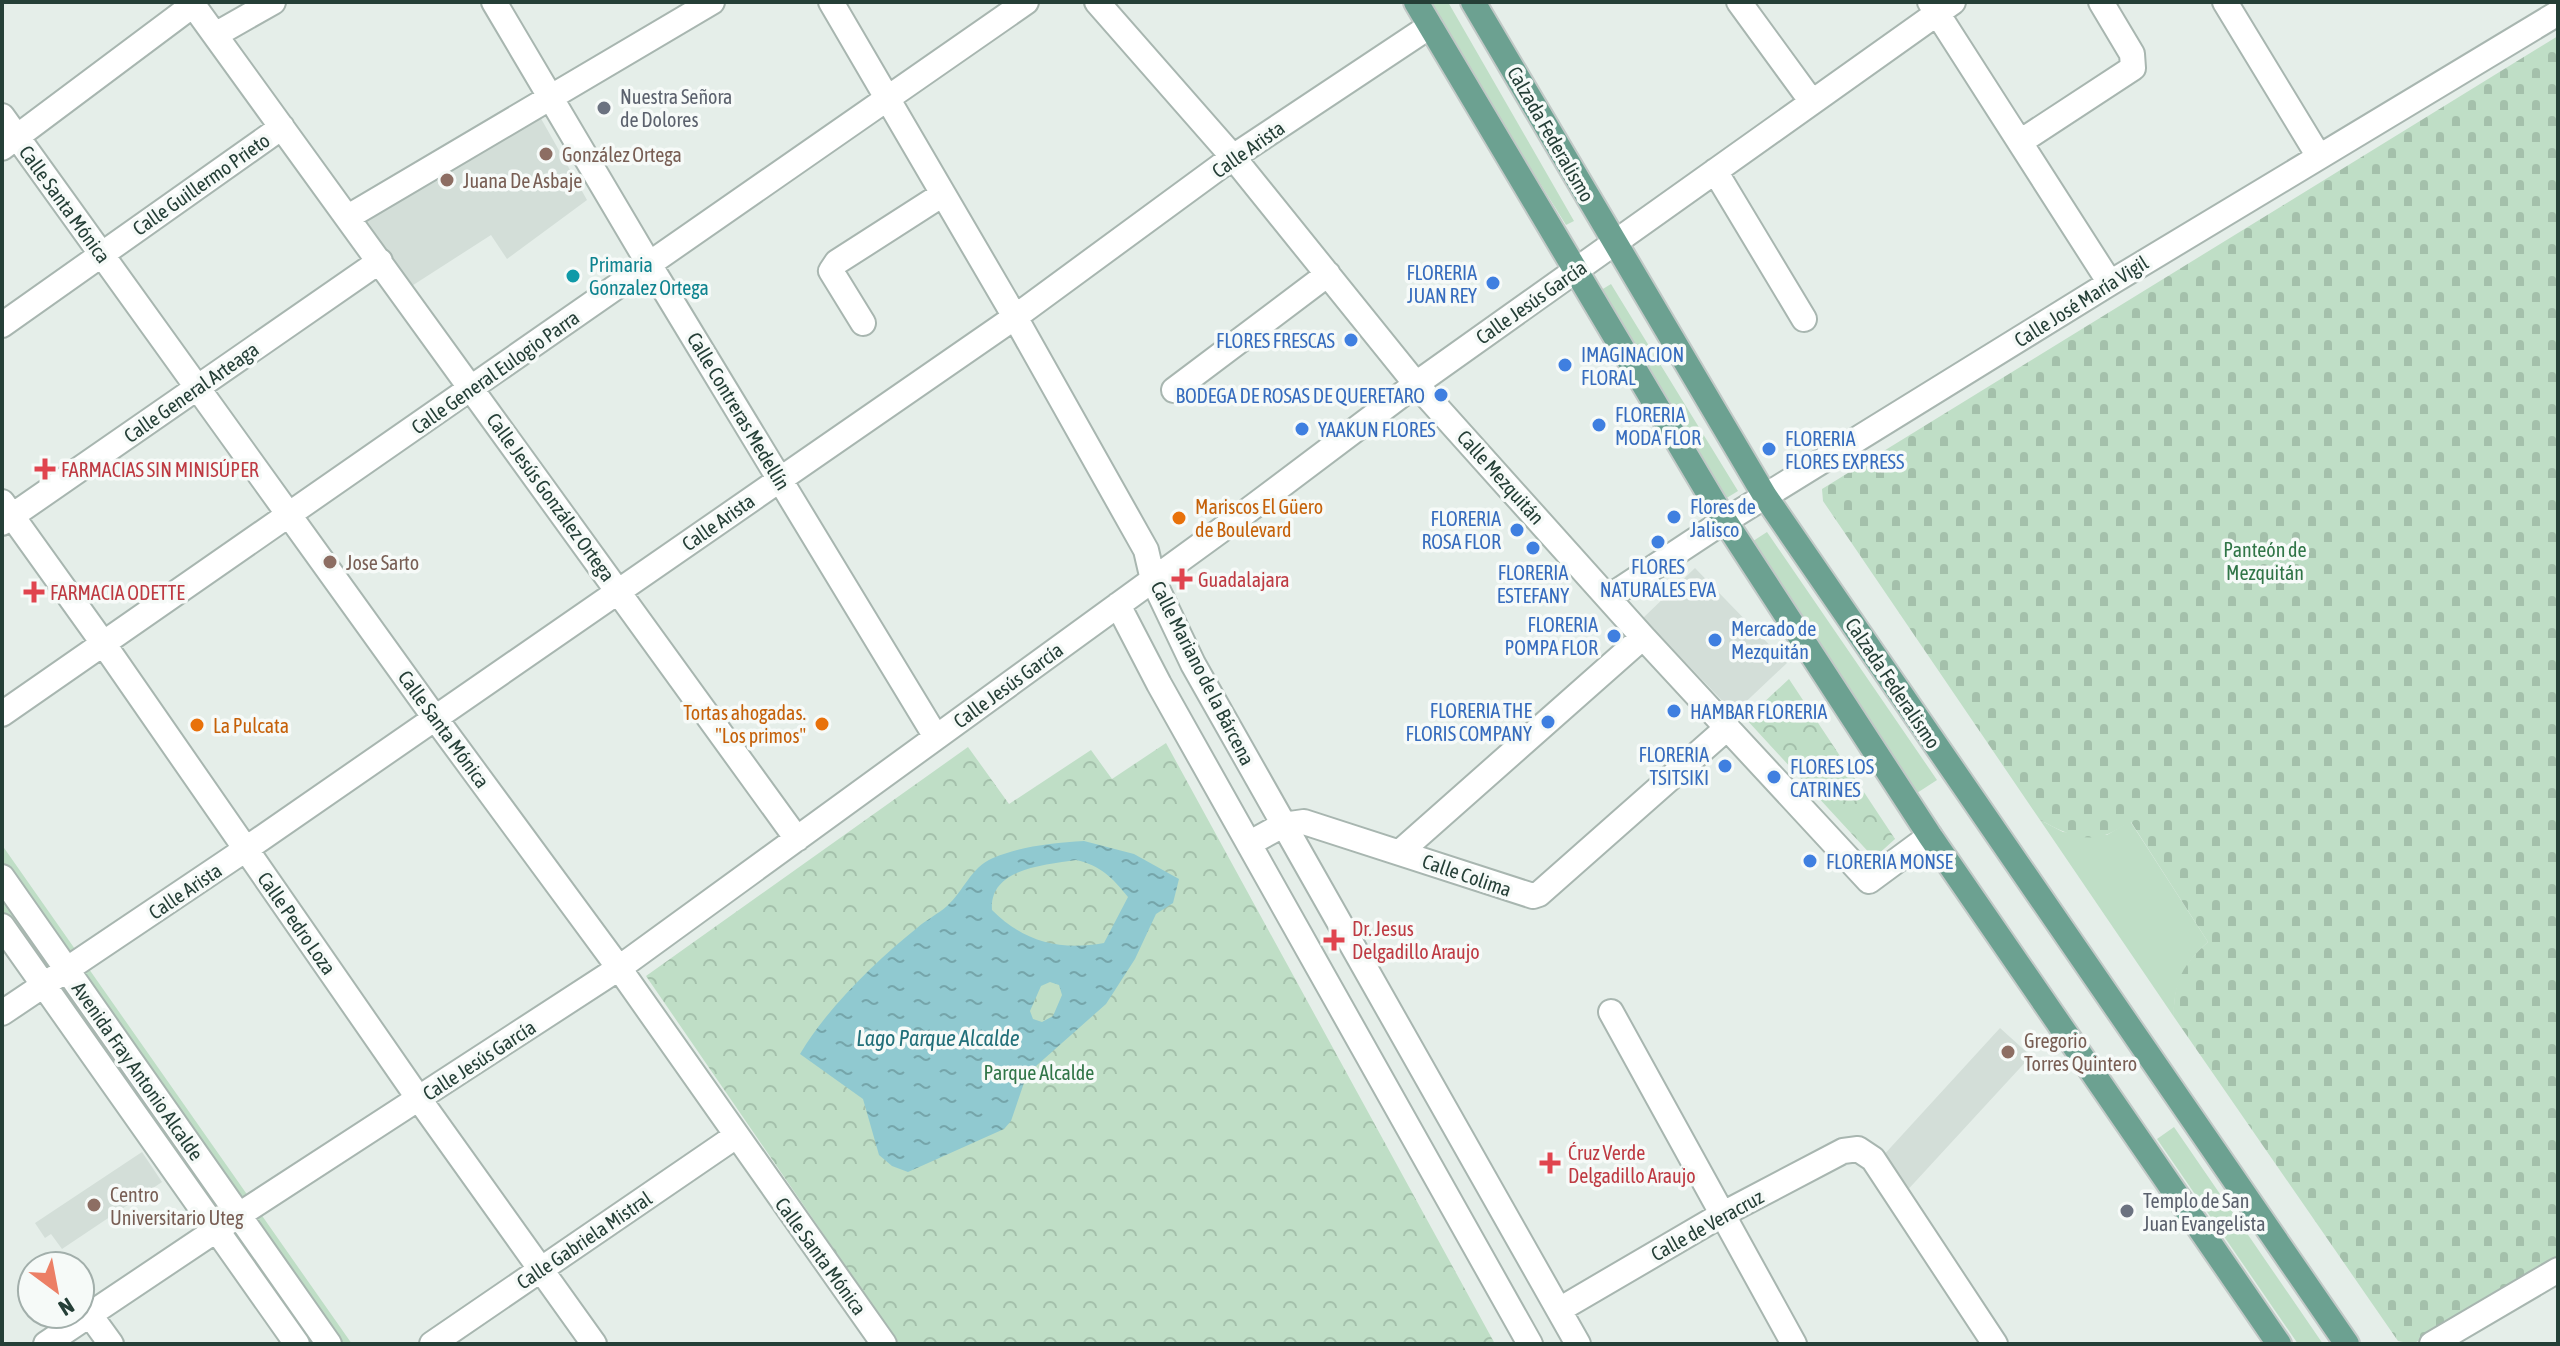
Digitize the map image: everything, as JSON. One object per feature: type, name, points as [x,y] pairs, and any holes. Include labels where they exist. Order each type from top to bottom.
[{"type":"main road","points":[[1416,2],[1725,521],[1930,836],[2279,1344]]},
{"type":"main road","name":"Calzada Federalismo","points":[[1473,2],[1765,496],[2347,1344]]},
{"type":"street","points":[[215,35],[273,2]]},
{"type":"street","name":"Calle Contreras Medellín","points":[[494,2],[936,737]]},
{"type":"street","points":[[348,217],[712,2]]},
{"type":"street","name":"Calle Mariano de la Bárcena","points":[[831,2],[1015,317],[1146,550],[1153,580],[1193,664],[1578,1344]]},
{"type":"street","name":"Calle General Eulogio Parra","points":[[2,714],[1026,2]]},
{"type":"street","name":"Calle Mezquitán","points":[[1097,2],[1233,157],[1416,384],[1643,637],[1869,881],[1930,836]]},
{"type":"street","points":[[1739,2],[1812,102]]},
{"type":"street","points":[[2020,142],[2133,68],[2132,54],[2101,2]]},
{"type":"street","points":[[2225,2],[2318,155]]},
{"type":"street","points":[[10,142],[192,4]]},
{"type":"street","name":"Calle Jesús González Ortega","points":[[192,4],[797,839]]},
{"type":"street","points":[[1940,6],[2020,142],[2110,283]]},
{"type":"street","name":"Calle Jesús García","points":[[96,1311],[619,968],[1153,580],[1416,384],[1812,102],[1940,6]]},
{"type":"street","name":"Calle José María Vigil","points":[[1609,597],[1765,496],[2318,155],[2558,13]]},
{"type":"street","name":"Calle Arista","points":[[2,1013],[246,849],[1015,317],[1233,157],[1430,26]]},
{"type":"street","name":"Calle Santa Mónica","points":[[2,116],[10,142],[102,254],[435,718],[619,968],[884,1344]]},
{"type":"street","name":"Calle Guillermo Prieto","points":[[2,325],[282,127]]},
{"type":"street","points":[[1715,171],[1804,319]]},
{"type":"street","points":[[863,323],[831,271],[837,262],[943,194]]},
{"type":"street","name":"Calle General Arteaga","points":[[5,514],[380,261]]},
{"type":"street","points":[[1174,390],[1328,274]]},
{"type":"street","name":"Calle Pedro Loza","points":[[5,514],[103,643],[419,1099],[594,1344]]},
{"type":"street","name":"Calle Mariano de la Bárcena","points":[[1118,605],[1530,1344]]},
{"type":"street","points":[[1400,852],[1643,637]]},
{"type":"street","name":"Calle Colima","points":[[1283,825],[1304,822],[1527,895],[1539,894],[1727,728]]},
{"type":"street","points":[[1250,843],[1283,825]]},
{"type":"street","name":"Avenida Fray Antonio Alcalde","points":[[2,877],[329,1344]]},
{"type":"street","name":"Avenida Fray Antonio Alcalde","points":[[2,926],[297,1344]]},
{"type":"street","points":[[1611,1012],[1794,1344]]},
{"type":"street","name":"Calle Gabriela Mistral","points":[[432,1344],[736,1136]]},
{"type":"street","name":"Calle de Veracruz","points":[[1559,1310],[1723,1214],[1843,1151],[1858,1149],[1873,1159],[1995,1344]]},
{"type":"street","points":[[1443,1190],[1488,1185]]},
{"type":"street","points":[[1489,1272],[1532,1262]]},
{"type":"street","points":[[2432,1344],[2558,1270]]},
{"type":"street","points":[[96,1323],[111,1344]]},
{"type":"street","name":"Calle Jesús García","points":[[46,1344],[67,1330]]},
{"type":"shaded area","points":[[539,115],[587,200],[507,259],[491,235],[407,289],[358,222]]},
{"type":"shaded area","name":"Mercado de Mezquitán","points":[[1695,568],[1787,663],[1734,713],[1643,618]]},
{"type":"shaded area","points":[[2000,1028],[2031,1056],[1903,1195],[1881,1158]]},
{"type":"shaded area","name":"Centro Universitario Uteg","points":[[142,1152],[162,1182],[62,1249],[51,1234],[45,1238],[35,1223]]},
{"type":"green space","points":[[1423,2],[1448,2],[1574,221],[1566,225],[1520,151],[1493,123]]},
{"type":"green space","name":"Panteón de Mezquitán","points":[[2558,36],[2558,1256],[2413,1344],[2398,1341],[2174,1017],[2175,994],[2181,975],[2208,942],[2131,822],[2108,834],[2090,838],[2073,835],[2040,820],[1823,501],[1822,489]]},
{"type":"green space","points":[[1611,284],[1738,491],[1720,502],[1593,295]]},
{"type":"green space","points":[[1767,532],[1937,780],[1917,793],[1747,545]]},
{"type":"green space","points":[[1789,679],[1895,839],[1874,858],[1746,719]]},
{"type":"green space","name":"Parque Alcalde","points":[[1166,743],[1495,1344],[899,1344],[646,976],[968,747],[1009,804],[1091,750],[1112,779]]},
{"type":"green space","points":[[2040,820],[2063,832],[2107,835],[2130,821],[2208,942],[2192,958],[2182,975],[2174,1017]]},
{"type":"green space","points":[[2,845],[352,1344],[287,1344],[2,947]]},
{"type":"green space","points":[[2174,1127],[2323,1344],[2298,1344],[2157,1139]]},
{"type":"water","name":"Lago Parque Alcalde","points":[[1084,841],[1134,854],[1179,879],[1173,903],[1156,914],[1135,959],[1106,1004],[1027,1074],[1011,1121],[1004,1129],[908,1172],[892,1166],[879,1155],[863,1099],[800,1054],[853,986],[901,941],[947,906],[985,862],[1026,848]],"holes":[[[1076,860],[1105,873],[1128,897],[1104,943],[1072,946],[1044,942],[1017,930],[992,910],[993,896],[1009,877],[1035,867]],[[1050,982],[1059,985],[1062,995],[1053,1016],[1042,1022],[1033,1019],[1030,1011],[1041,986]]]},
{"type":"place","name":"Nuestra Señora de Dolores","points":[[604,108]]},
{"type":"place","name":"González Ortega","points":[[546,154]]},
{"type":"place","name":"Juana De Asbaje","points":[[447,180]]},
{"type":"place","name":"Primaria Gonzalez Ortega","points":[[573,276]]},
{"type":"place","name":"FLORERIA JUAN REY","points":[[1493,283]]},
{"type":"place","name":"FLORES FRESCAS","points":[[1351,340]]},
{"type":"place","name":"IMAGINACION FLORAL","points":[[1565,365]]},
{"type":"place","name":"BODEGA DE ROSAS DE QUERETARO","points":[[1441,395]]},
{"type":"place","name":"FLORERIA MODA FLOR","points":[[1599,425]]},
{"type":"place","name":"YAAKUN FLORES","points":[[1302,429]]},
{"type":"place","name":"FLORERIA FLORES EXPRESS","points":[[1769,449]]},
{"type":"place","name":"FARMACIAS SIN MINISÚPER","points":[[45,469]]},
{"type":"place","name":"Flores de Jalisco","points":[[1674,517]]},
{"type":"place","name":"Mariscos El Güero de Boulevard","points":[[1179,518]]},
{"type":"place","name":"FLORERIA ROSA FLOR","points":[[1517,530]]},
{"type":"place","name":"FLORES NATURALES EVA","points":[[1658,542]]},
{"type":"place","name":"FLORERIA ESTEFANY","points":[[1533,548]]},
{"type":"place","name":"Jose Sarto","points":[[330,562]]},
{"type":"place","name":"Guadalajara","points":[[1182,579]]},
{"type":"place","name":"FARMACIA ODETTE","points":[[34,592]]},
{"type":"place","name":"FLORERIA POMPA FLOR","points":[[1614,636]]},
{"type":"place","name":"Mercado de Mezquitán","points":[[1715,640]]},
{"type":"place","name":"HAMBAR FLORERIA","points":[[1674,711]]},
{"type":"place","name":"FLORERIA THE FLORIS COMPANY","points":[[1548,722]]},
{"type":"place","name":"Tortas ahogadas. \"Los primos\"","points":[[822,724]]},
{"type":"place","name":"La Pulcata","points":[[197,725]]},
{"type":"place","name":"FLORERIA TSITSIKI","points":[[1725,766]]},
{"type":"place","name":"FLORES LOS CATRINES","points":[[1774,777]]},
{"type":"place","name":"FLORERIA MONSE","points":[[1810,861]]},
{"type":"place","name":"Dr. Jesus Delgadillo Araujo","points":[[1334,940]]},
{"type":"place","name":"Gregorio Torres Quintero","points":[[2008,1052]]},
{"type":"place","name":"Ćruz Verde Delgadillo Araujo","points":[[1550,1163]]},
{"type":"place","name":"Centro Universitario Uteg","points":[[94,1205]]},
{"type":"place","name":"Templo de San Juan Evangelista","points":[[2127,1211]]}]
